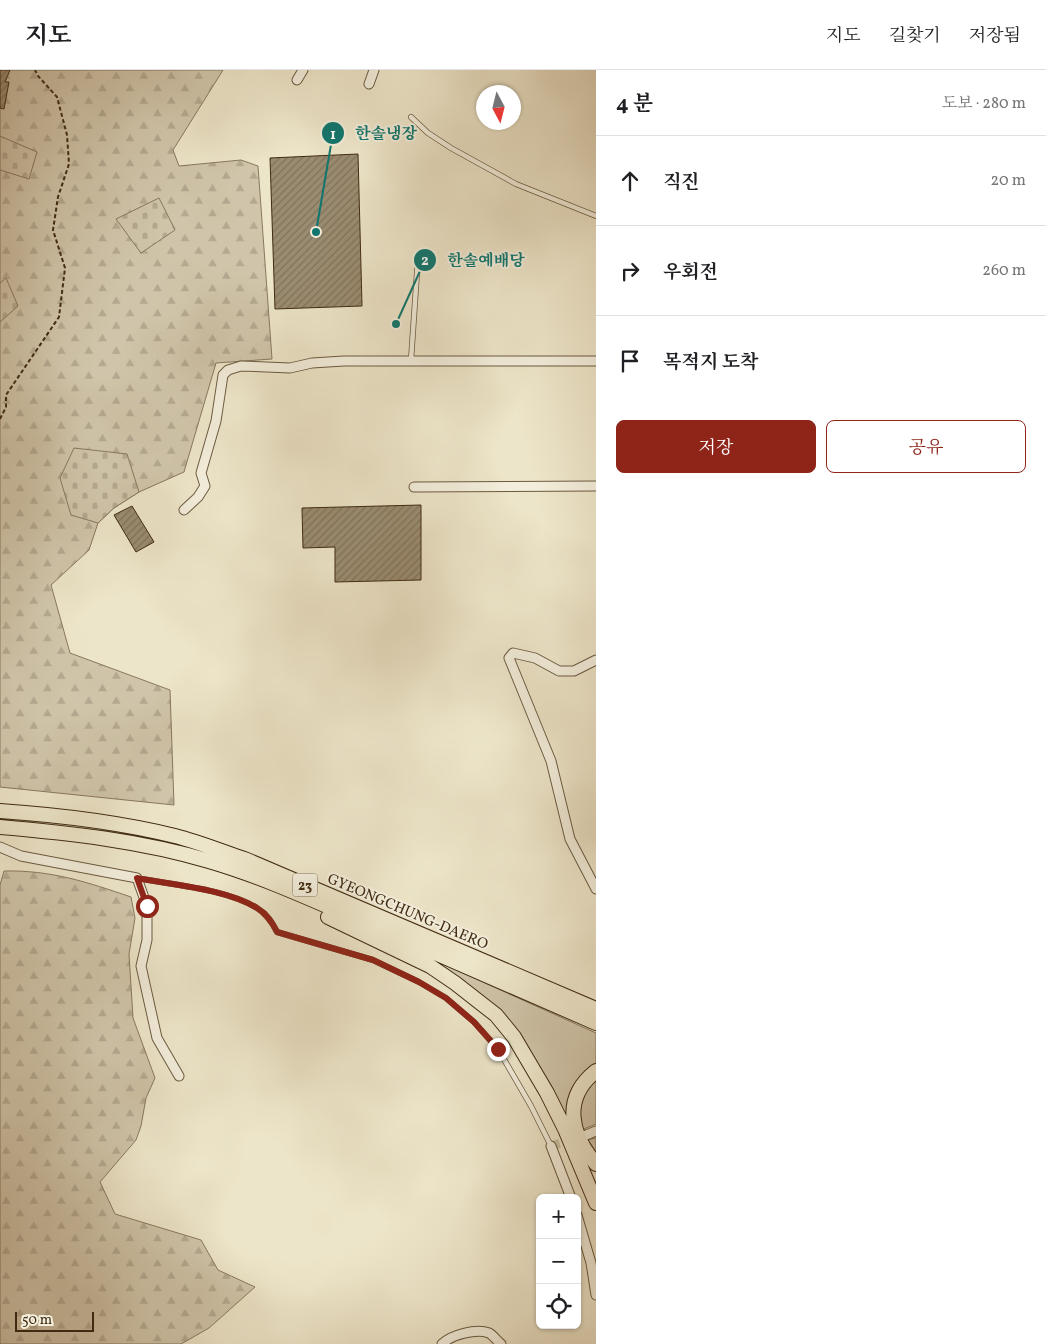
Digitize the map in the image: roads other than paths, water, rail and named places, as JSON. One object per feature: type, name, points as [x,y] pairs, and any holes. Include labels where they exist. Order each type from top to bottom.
[{"type":"main road","name":"GYEONGCHUNG-DAERO","points":[[0,811],[128,827],[176,836],[210,847],[247,860],[596,1009]]},
{"type":"main road","name":"GYEONGCHUNG-DAERO","points":[[0,827],[75,835],[173,851],[210,861],[281,887],[596,1023]]},
{"type":"main road","points":[[210,861],[430,966],[496,1015],[514,1037],[547,1093],[565,1129],[596,1203]]},
{"type":"main road","points":[[528,979],[596,1002]]},
{"type":"main road","points":[[596,1071],[590,1075],[578,1093],[573,1109],[573,1124],[581,1145],[596,1164]]},
{"type":"street","points":[[297,80],[303,70]]},
{"type":"street","points":[[369,84],[374,70]]},
{"type":"street","points":[[184,510],[198,497],[204,486],[201,472],[216,421],[223,375],[228,370],[241,366],[290,368],[312,363],[344,361],[596,361]]},
{"type":"street","points":[[414,487],[596,486]]},
{"type":"street","points":[[596,660],[574,671],[559,671],[528,656],[513,653],[509,658],[551,761],[570,839],[596,889]]},
{"type":"street","points":[[0,846],[21,856],[137,878],[147,906],[147,940],[141,966],[157,1038],[179,1076]]},
{"type":"street","points":[[584,1136],[596,1131]]},
{"type":"street","points":[[551,1146],[569,1194]]},
{"type":"street","points":[[581,1229],[591,1263],[596,1295]]},
{"type":"street","points":[[442,1344],[446,1340],[466,1332],[488,1333],[501,1344]]},
{"type":"lane","points":[[411,117],[428,133],[451,148],[516,184],[596,216]]},
{"type":"lane","points":[[411,360],[418,258]]},
{"type":"lane","points":[[137,878],[212,892],[237,899],[257,908],[270,919],[277,932],[373,960],[419,982],[446,998],[474,1022],[498,1049],[531,1106],[551,1146]]},
{"type":"tunnel","points":[[551,1146],[574,1139]]},
{"type":"place","name":"한솔냉장","points":[[316,232]]},
{"type":"place","name":"한솔예배당","points":[[396,324]]}]
